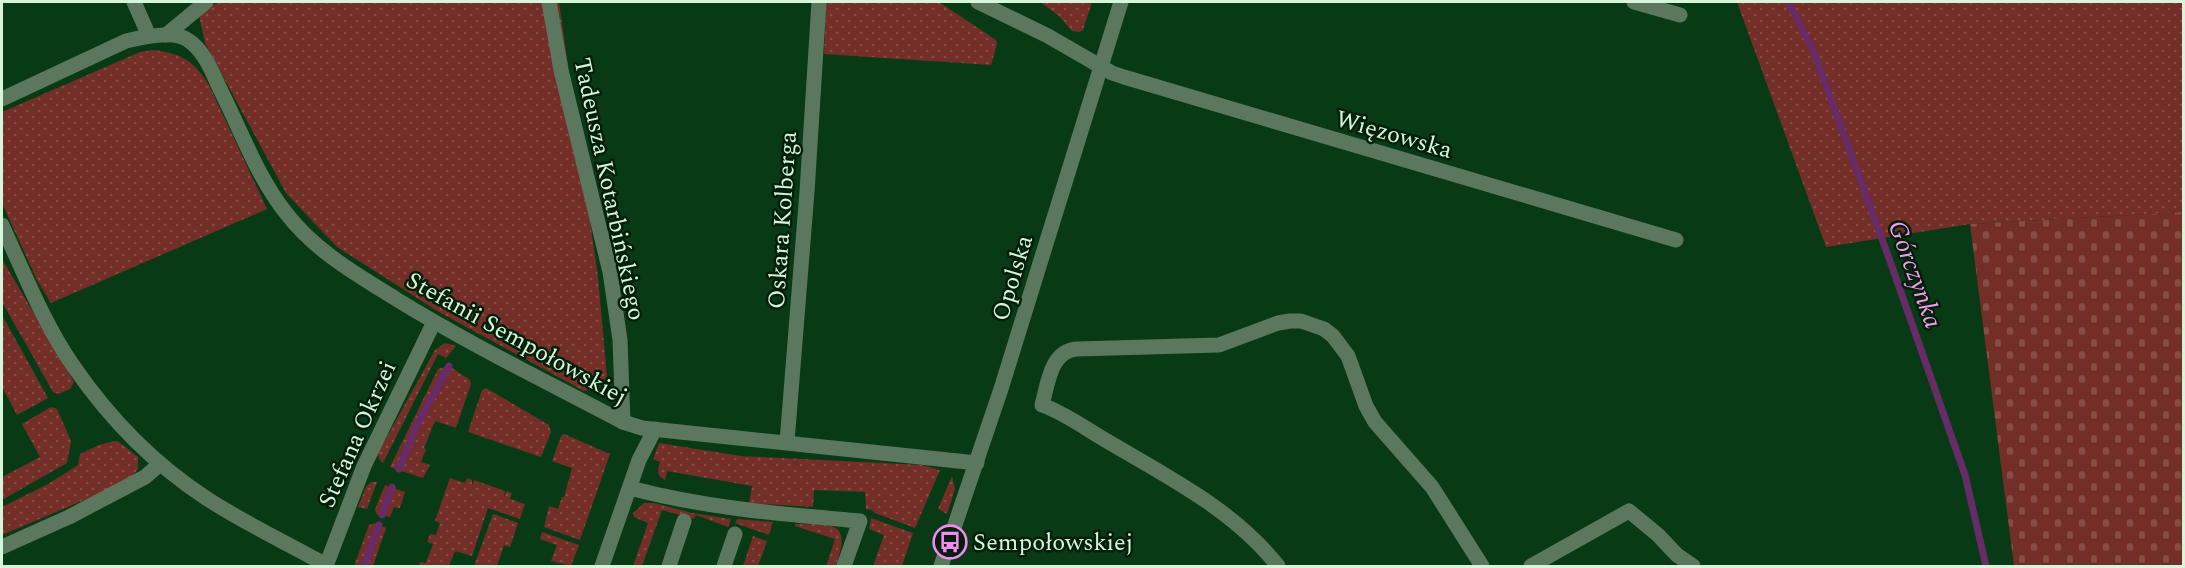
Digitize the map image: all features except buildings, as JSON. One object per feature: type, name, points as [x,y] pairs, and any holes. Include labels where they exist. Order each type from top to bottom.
[{"type":"street","points":[[134,2],[148,36]]},
{"type":"street","points":[[2,99],[126,41],[166,35],[206,2]]},
{"type":"street","name":"Tadeusza Kotarbińskiego","points":[[549,2],[561,70],[610,272],[620,340],[623,422]]},
{"type":"street","name":"Oskara Kolberga","points":[[787,442],[807,192],[819,2]]},
{"type":"street","name":"Więzowska","points":[[978,2],[1048,36],[1124,78],[1676,240]]},
{"type":"street","name":"Opolska","points":[[941,567],[977,463],[1121,2]]},
{"type":"street","points":[[1634,2],[1680,15]]},
{"type":"street","name":"Stefanii Sempołowskiej","points":[[166,35],[188,39],[205,57],[269,190],[286,214],[312,242],[339,264],[434,322],[623,422],[642,428],[977,463]]},
{"type":"street","points":[[2,225],[35,298],[73,365],[108,414],[160,464],[207,499],[326,566]]},
{"type":"street","points":[[1278,567],[1267,552],[1237,523],[1178,483],[1042,405],[1058,357],[1077,349],[1219,345],[1278,323],[1290,321],[1301,321],[1323,329],[1334,336],[1348,356],[1366,406],[1375,422],[1432,487],[1482,567]]},
{"type":"street","name":"Stefana Okrzei","points":[[326,566],[364,466],[434,322]]},
{"type":"street","points":[[602,567],[639,460],[655,429]]},
{"type":"street","points":[[2,547],[69,517],[145,477],[160,464]]},
{"type":"street","points":[[630,488],[671,499],[741,509],[860,521],[844,567]]},
{"type":"street","points":[[1531,567],[1629,511],[1693,567]]},
{"type":"street","points":[[669,567],[684,521]]},
{"type":"street","points":[[724,567],[735,534]]},
{"type":"green space","points":[[220,2],[559,2],[598,277],[607,377],[597,388],[584,391],[439,312],[337,247],[286,193],[205,43],[198,11]]},
{"type":"green space","points":[[826,2],[939,2],[996,40],[991,65],[824,54]]},
{"type":"green space","points":[[1040,2],[1092,2],[1083,30],[1080,32],[1072,31],[1059,16]]},
{"type":"green space","points":[[1737,2],[2183,2],[2183,212],[1970,224],[1826,247]]},
{"type":"green space","points":[[154,50],[186,60],[198,70],[209,85],[267,209],[51,303],[37,280],[2,203],[2,112],[140,52]]},
{"type":"green space","points":[[2183,212],[2183,566],[2014,566],[1970,224]]},
{"type":"green space","points":[[2,259],[74,382],[70,389],[59,394],[53,392],[2,302]]},
{"type":"green space","points":[[2,315],[48,398],[17,415],[2,387]]},
{"type":"green space","points":[[445,343],[456,346],[446,358],[438,354],[383,463],[378,453],[435,350]]},
{"type":"green space","points":[[449,366],[470,380],[471,384],[456,428],[435,421],[421,462],[430,465],[423,478],[390,467],[438,369]]},
{"type":"green space","points":[[486,388],[549,425],[551,432],[541,457],[468,432],[482,390]]},
{"type":"green space","points":[[51,407],[57,409],[71,441],[67,463],[2,500],[2,477],[40,457],[22,424]]},
{"type":"green space","points":[[564,434],[610,454],[580,540],[544,527],[549,506],[558,509],[564,497],[572,468],[552,461],[561,436]]},
{"type":"green space","points":[[114,441],[119,442],[138,457],[138,469],[129,481],[2,535],[2,507],[48,484],[78,465],[80,454]]},
{"type":"green space","points":[[659,443],[741,456],[922,465],[940,470],[915,528],[866,509],[865,492],[814,490],[813,507],[749,503],[752,486],[667,471],[665,480],[659,476],[660,462],[653,459]]},
{"type":"green space","points":[[952,476],[955,489],[947,514],[938,509]]},
{"type":"green space","points":[[450,478],[465,483],[467,478],[472,480],[472,486],[474,480],[505,491],[504,497],[507,491],[512,493],[510,499],[525,504],[520,519],[488,508],[472,556],[455,551],[449,566],[419,566],[420,562],[426,563],[433,544],[427,542],[430,534],[436,535],[440,523],[435,521]]},
{"type":"green space","points":[[371,482],[377,482],[367,509],[358,507],[366,487]]},
{"type":"green space","points":[[385,485],[405,492],[400,508],[394,507],[390,517],[376,514],[375,509]]},
{"type":"green space","points":[[644,503],[654,503],[692,513],[731,519],[728,527],[696,515],[694,519],[662,510],[642,566],[633,566],[648,523],[634,517],[633,513]]},
{"type":"green space","points":[[493,514],[518,523],[510,547],[504,545],[497,566],[474,566]]},
{"type":"green space","points":[[871,518],[913,533],[902,566],[873,566],[884,535],[869,529]]},
{"type":"green space","points":[[737,519],[773,522],[769,535],[735,523]]},
{"type":"green space","points":[[375,523],[386,528],[373,566],[354,566],[369,525]]},
{"type":"green space","points":[[795,524],[836,528],[842,540],[836,566],[826,566],[835,539],[795,526]]},
{"type":"green space","points":[[542,532],[579,545],[571,566],[551,561],[557,545],[540,539]]},
{"type":"green space","points":[[753,536],[767,541],[758,566],[743,566]]},
{"type":"waterway","name":"Górczynka","points":[[1788,2],[1813,50],[1890,261],[1965,475],[1986,566]]},
{"type":"waterway","points":[[399,469],[417,425],[449,366]]},
{"type":"waterway","points":[[382,515],[392,487]]},
{"type":"waterway","points":[[364,566],[379,525]]},
{"type":"place","name":"Sempołowskiej","points":[[950,542]]}]
